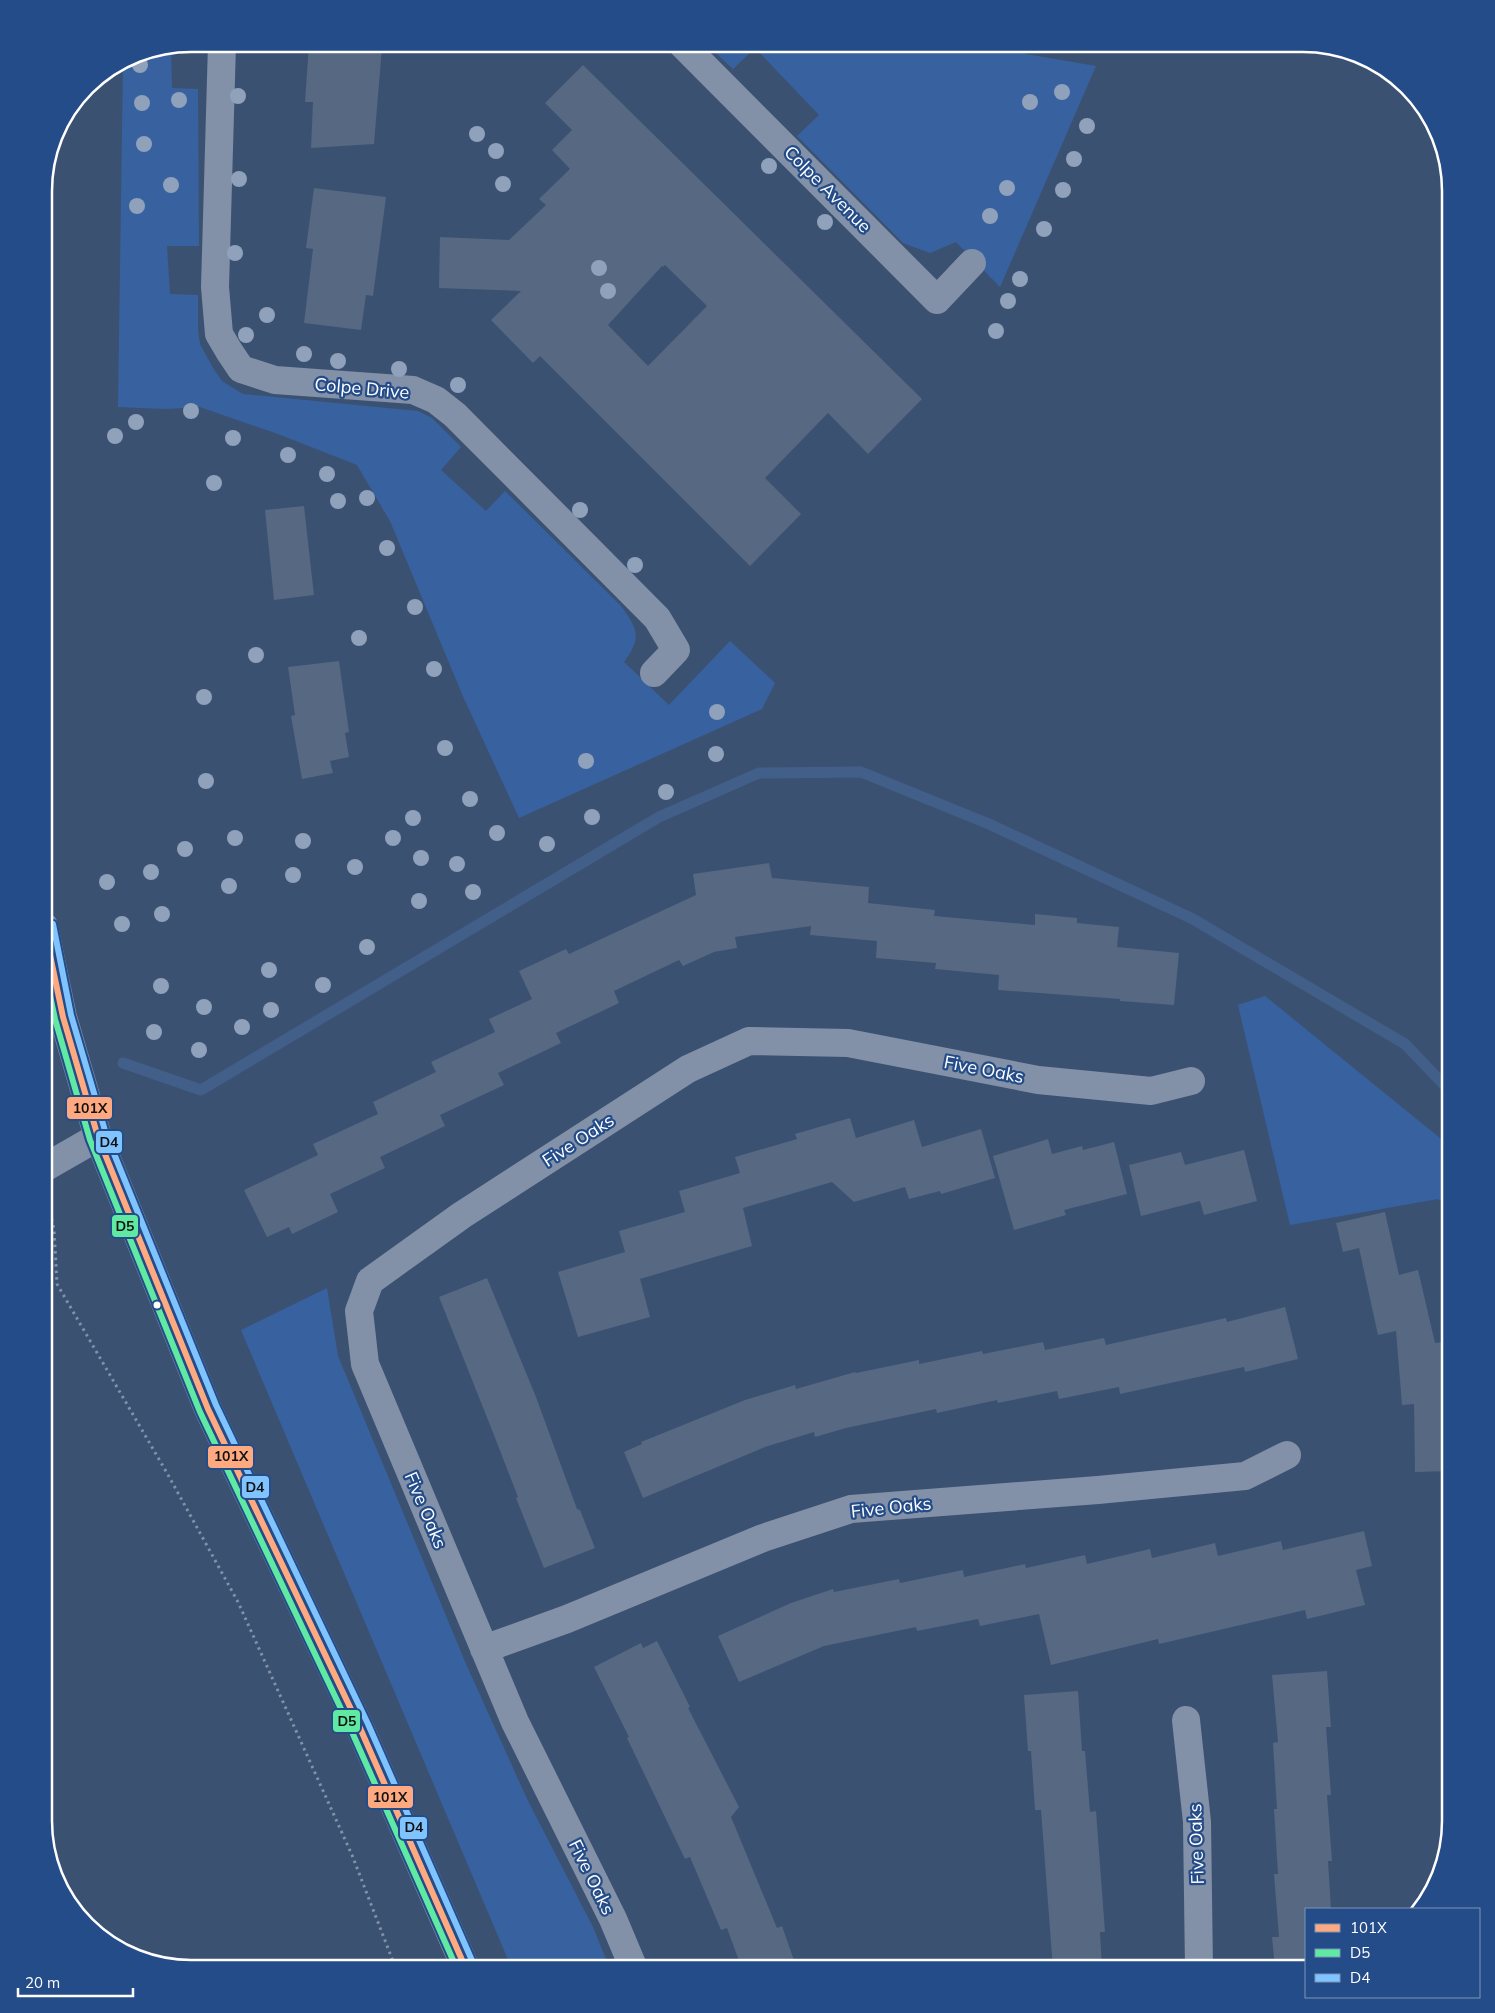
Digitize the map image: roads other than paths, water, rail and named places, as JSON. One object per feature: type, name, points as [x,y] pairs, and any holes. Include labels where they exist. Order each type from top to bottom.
[{"type":"main road","points":[[53,967],[63,1018],[98,1137],[208,1409],[360,1728],[462,1960]]},
{"type":"street","name":"Colpe Drive","points":[[222,53],[215,287],[219,334],[229,351],[241,368],[275,380],[413,390],[436,400],[455,415],[657,618],[676,650],[654,673]]},
{"type":"street","name":"Colpe Avenue","points":[[691,53],[937,300],[972,263]]},
{"type":"street","name":"Five Oaks","points":[[630,1960],[613,1919],[515,1722],[365,1364],[359,1310],[370,1281],[462,1215],[688,1068],[749,1041],[848,1043],[1038,1080],[1151,1091],[1191,1081]]},
{"type":"street","points":[[52,1163],[98,1137]]},
{"type":"street","name":"Five Oaks","points":[[484,1649],[567,1619],[763,1538],[851,1509],[1098,1490],[1245,1476],[1287,1455]]},
{"type":"street","name":"Five Oaks","points":[[1186,1720],[1197,1822],[1199,1960]]},
{"type":"waterway","points":[[123,1063],[201,1090],[659,817],[759,773],[861,772],[989,824],[1193,919],[1405,1044],[1442,1083]]}]
